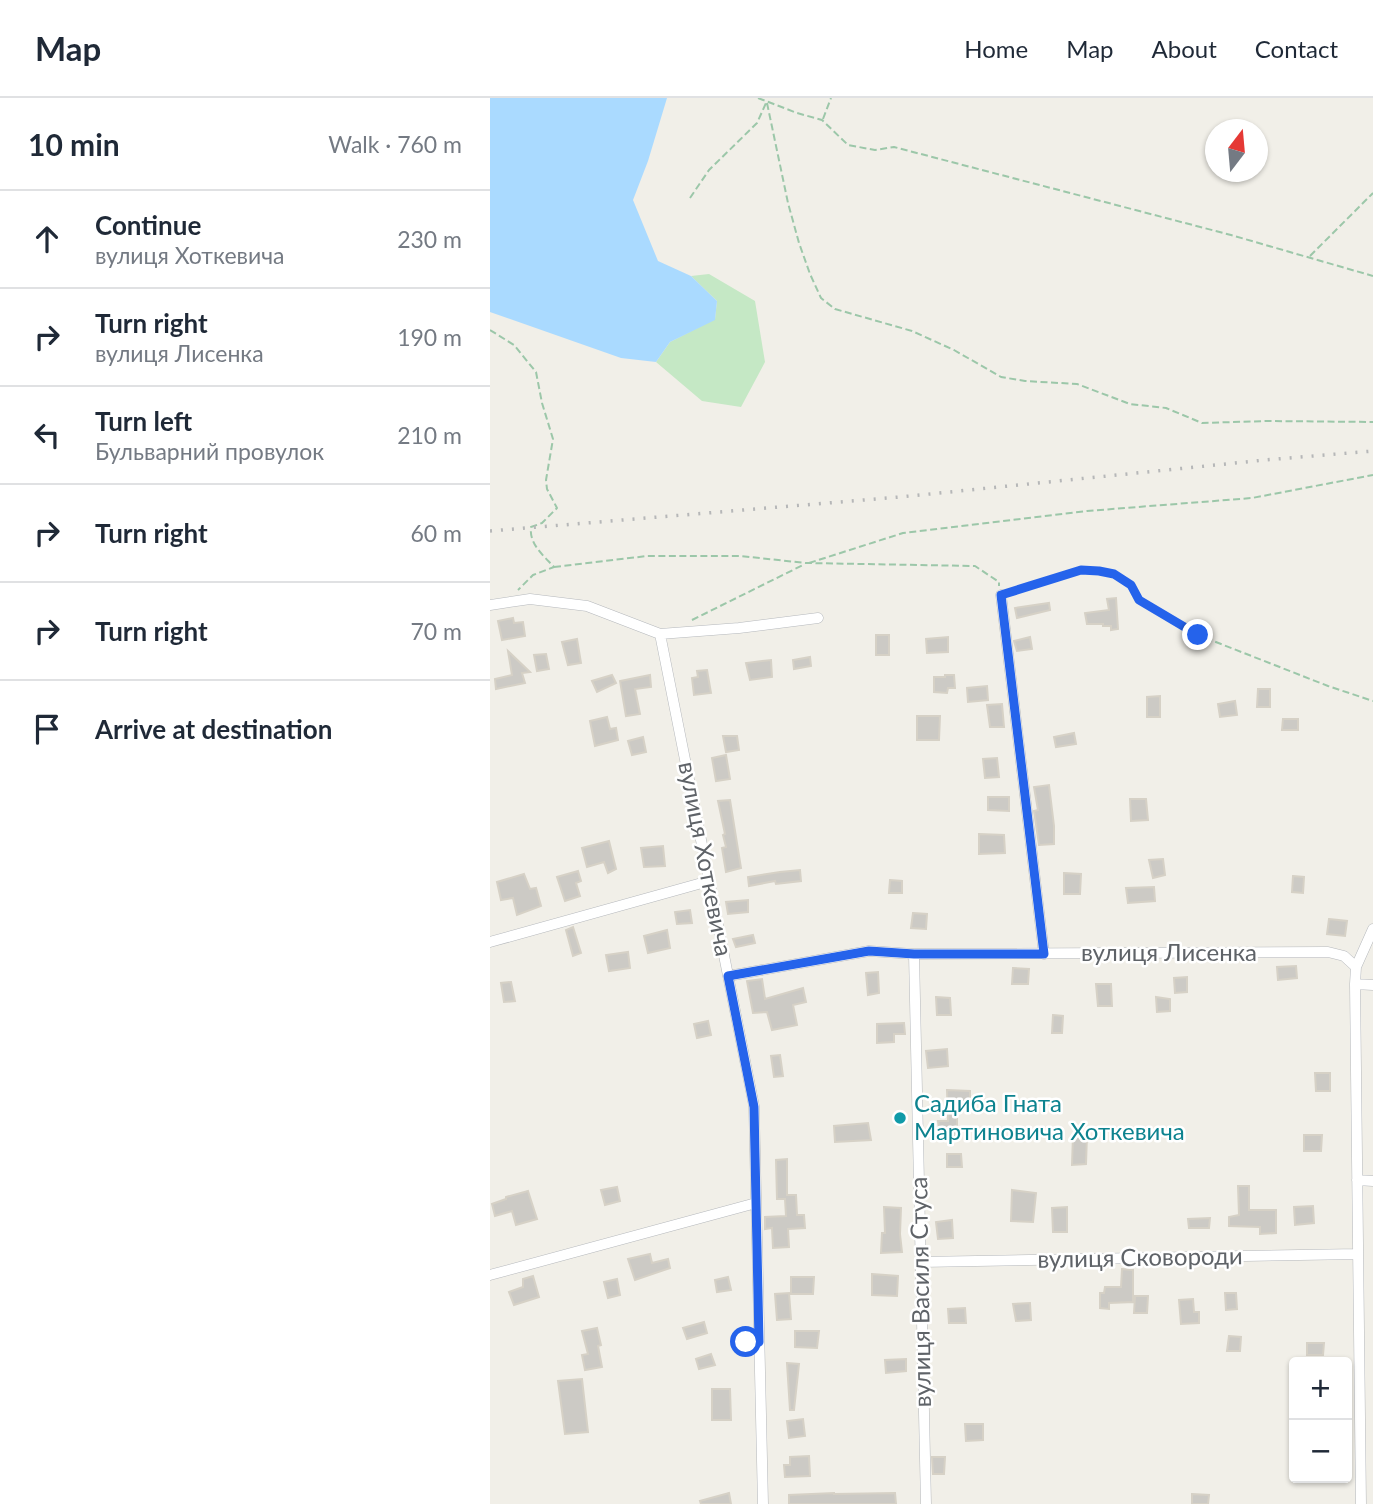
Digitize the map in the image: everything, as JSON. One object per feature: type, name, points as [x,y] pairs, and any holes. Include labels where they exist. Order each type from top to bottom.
[{"type":"street","points":[[1001,595],[1044,954]]},
{"type":"street","points":[[490,605],[530,599],[587,606],[660,634],[818,618]]},
{"type":"street","name":"вулиця Хоткевича","points":[[660,634],[754,1107],[763,1504]]},
{"type":"street","points":[[490,942],[709,881]]},
{"type":"street","points":[[1361,1504],[1355,985],[1356,967],[1373,929]]},
{"type":"street","name":"вулиця Лисенка","points":[[728,976],[869,951],[914,954],[1328,952],[1344,956],[1356,967]]},
{"type":"street","name":"вулиця Василя Стуса","points":[[914,954],[926,1504]]},
{"type":"street","points":[[1355,985],[1373,985]]},
{"type":"street","points":[[1357,1180],[1373,1181]]},
{"type":"street","points":[[490,1275],[756,1203]]},
{"type":"street","name":"вулиця Сковороди","points":[[921,1262],[1358,1254]]},
{"type":"lane","points":[[743,1341],[759,1342]]},
{"type":"path","points":[[758,98],[766,103],[822,120],[848,145],[875,150],[894,147],[1373,276]]},
{"type":"path","points":[[822,120],[831,98]]},
{"type":"path","points":[[690,198],[709,170],[757,123],[766,103]]},
{"type":"path","points":[[766,103],[799,243],[821,298],[835,309],[912,331],[1001,377],[1077,384],[1130,404],[1166,408],[1202,423],[1373,422]]},
{"type":"path","points":[[1309,257],[1373,193]]},
{"type":"path","points":[[490,330],[514,345],[536,372],[553,439],[545,480],[557,508],[542,523],[531,527],[530,535],[536,548],[554,567]]},
{"type":"path","points":[[692,620],[806,564],[903,533],[1087,511],[1252,498],[1373,475]]},
{"type":"path","points":[[509,602],[533,575],[554,567],[648,556],[741,556],[806,564],[975,566],[999,582],[1001,595],[1081,570],[1099,571],[1114,574],[1131,585],[1139,600],[1198,635],[1373,701]]},
{"type":"green space","points":[[709,274],[755,301],[765,362],[741,407],[702,401],[656,362],[670,342],[715,319],[717,301],[691,276]]},
{"type":"water","points":[[490,98],[667,98],[633,200],[658,261],[691,276],[717,301],[715,320],[670,342],[656,362],[621,358],[490,312]]},
{"type":"building","points":[[1116,598],[1118,629],[1111,630],[1111,626],[1103,624],[1087,624],[1085,613],[1109,610],[1107,599]]},
{"type":"building","points":[[1049,603],[1050,610],[1017,618],[1015,608]]},
{"type":"building","points":[[513,618],[514,623],[523,622],[525,636],[502,640],[498,621]]},
{"type":"building","points":[[876,635],[889,635],[889,655],[876,655]]},
{"type":"building","points":[[948,637],[948,652],[927,653],[926,639]]},
{"type":"building","points":[[1030,637],[1032,649],[1017,651],[1014,641]]},
{"type":"building","points":[[577,639],[581,663],[568,665],[562,642]]},
{"type":"building","points":[[508,651],[530,672],[522,673],[525,683],[496,689],[495,679],[512,675]]},
{"type":"building","points":[[546,654],[549,669],[537,671],[534,655]]},
{"type":"building","points":[[810,657],[811,666],[794,669],[793,660]]},
{"type":"building","points":[[771,660],[772,677],[750,680],[746,663]]},
{"type":"building","points":[[707,670],[711,693],[694,695],[692,678],[698,677],[697,671]]},
{"type":"building","points":[[612,675],[616,683],[597,692],[592,681]]},
{"type":"building","points":[[650,675],[651,687],[635,689],[640,714],[626,716],[620,681]]},
{"type":"building","points":[[954,675],[955,688],[948,688],[947,693],[934,692],[934,677]]},
{"type":"building","points":[[987,686],[988,700],[968,702],[967,688]]},
{"type":"building","points":[[1258,689],[1270,689],[1270,707],[1257,707]]},
{"type":"building","points":[[1160,696],[1160,717],[1147,717],[1147,697]]},
{"type":"building","points":[[1235,701],[1237,715],[1220,717],[1218,704]]},
{"type":"building","points":[[1002,704],[1004,727],[990,727],[987,705]]},
{"type":"building","points":[[917,716],[940,716],[939,740],[917,740]]},
{"type":"building","points":[[607,717],[610,729],[616,728],[618,740],[595,746],[590,721]]},
{"type":"building","points":[[1283,719],[1298,719],[1298,730],[1282,730]]},
{"type":"building","points":[[1074,733],[1076,744],[1056,747],[1054,737]]},
{"type":"building","points":[[723,736],[737,736],[739,750],[726,752]]},
{"type":"building","points":[[643,737],[646,752],[632,755],[628,741]]},
{"type":"building","points":[[726,755],[730,779],[716,781],[712,758]]},
{"type":"building","points":[[997,758],[999,777],[985,778],[983,759]]},
{"type":"building","points":[[1049,785],[1054,844],[1039,845],[1034,787]]},
{"type":"building","points":[[988,797],[1009,797],[1009,811],[988,810]]},
{"type":"building","points":[[1130,799],[1146,799],[1148,820],[1131,821]]},
{"type":"building","points":[[730,800],[741,868],[726,872],[722,848],[726,847],[725,834],[718,801]]},
{"type":"building","points":[[979,834],[1004,835],[1005,853],[979,854]]},
{"type":"building","points":[[609,841],[616,869],[608,873],[604,862],[587,867],[582,848]]},
{"type":"building","points":[[663,846],[665,866],[644,867],[641,848]]},
{"type":"building","points":[[1163,859],[1165,875],[1153,878],[1149,860]]},
{"type":"building","points":[[800,870],[801,881],[776,884],[775,881],[749,886],[748,877]]},
{"type":"building","points":[[578,871],[581,881],[576,883],[580,896],[565,901],[557,877]]},
{"type":"building","points":[[1064,873],[1081,874],[1080,894],[1064,894]]},
{"type":"building","points":[[524,874],[530,889],[536,888],[541,906],[517,915],[513,898],[501,900],[497,882]]},
{"type":"building","points":[[1293,876],[1304,877],[1303,893],[1292,892]]},
{"type":"building","points":[[890,880],[902,881],[902,893],[889,893]]},
{"type":"building","points":[[1154,887],[1155,901],[1128,903],[1126,888]]},
{"type":"building","points":[[748,900],[748,912],[728,914],[726,902]]},
{"type":"building","points":[[690,910],[692,923],[677,924],[675,912]]},
{"type":"building","points":[[913,913],[927,914],[926,929],[911,928]]},
{"type":"building","points":[[1329,919],[1347,921],[1345,936],[1327,934]]},
{"type":"building","points":[[573,927],[581,953],[573,956],[566,930]]},
{"type":"building","points":[[667,930],[670,948],[648,953],[644,936]]},
{"type":"building","points":[[753,935],[755,943],[736,947],[733,939]]},
{"type":"building","points":[[628,952],[630,968],[609,971],[606,955]]},
{"type":"building","points":[[1296,966],[1297,978],[1278,980],[1277,967]]},
{"type":"building","points":[[1013,968],[1029,969],[1028,984],[1012,984]]},
{"type":"building","points":[[878,972],[879,993],[868,995],[866,973]]},
{"type":"building","points":[[1187,977],[1187,992],[1175,993],[1174,978]]},
{"type":"building","points":[[762,979],[765,999],[803,988],[806,1002],[793,1005],[797,1025],[772,1030],[767,1012],[753,1013],[747,981]]},
{"type":"building","points":[[511,982],[515,1001],[504,1002],[501,983]]},
{"type":"building","points":[[1096,984],[1111,984],[1112,1006],[1098,1006]]},
{"type":"building","points":[[936,997],[950,998],[951,1015],[937,1015]]},
{"type":"building","points":[[1156,997],[1170,999],[1170,1011],[1157,1012]]},
{"type":"building","points":[[1053,1015],[1063,1016],[1062,1033],[1052,1033]]},
{"type":"building","points":[[708,1021],[711,1035],[697,1038],[694,1024]]},
{"type":"building","points":[[904,1023],[905,1034],[894,1034],[894,1042],[877,1043],[877,1024]]},
{"type":"building","points":[[947,1049],[948,1066],[928,1068],[926,1051]]},
{"type":"building","points":[[780,1055],[783,1076],[774,1077],[771,1056]]},
{"type":"building","points":[[1315,1073],[1330,1073],[1330,1091],[1316,1091]]},
{"type":"building","points":[[947,1090],[970,1091],[970,1103],[957,1104],[957,1135],[940,1135],[938,1121],[948,1121]]},
{"type":"building","points":[[868,1123],[871,1140],[835,1142],[834,1126]]},
{"type":"building","points":[[1073,1135],[1087,1135],[1086,1164],[1072,1165]]},
{"type":"building","points":[[1304,1135],[1322,1135],[1321,1151],[1304,1151]]},
{"type":"building","points":[[947,1154],[961,1154],[962,1167],[947,1167]]},
{"type":"building","points":[[787,1159],[787,1195],[796,1195],[797,1215],[804,1215],[805,1228],[788,1229],[789,1247],[773,1248],[772,1228],[765,1229],[765,1217],[786,1216],[785,1199],[777,1199],[776,1160]]},
{"type":"building","points":[[1238,1186],[1249,1186],[1249,1210],[1276,1210],[1276,1233],[1260,1234],[1260,1227],[1229,1226],[1229,1217],[1239,1215]]},
{"type":"building","points":[[617,1187],[620,1201],[605,1205],[601,1190]]},
{"type":"building","points":[[1012,1190],[1036,1193],[1033,1222],[1011,1221]]},
{"type":"building","points":[[528,1191],[537,1219],[516,1225],[512,1211],[495,1216],[492,1204]]},
{"type":"building","points":[[1313,1206],[1314,1223],[1295,1225],[1294,1207]]},
{"type":"building","points":[[884,1207],[901,1208],[902,1252],[881,1253],[882,1233],[885,1233]]},
{"type":"building","points":[[1067,1207],[1067,1232],[1053,1232],[1052,1208]]},
{"type":"building","points":[[1210,1218],[1209,1228],[1189,1228],[1188,1219]]},
{"type":"building","points":[[952,1220],[953,1238],[938,1239],[936,1222]]},
{"type":"building","points":[[650,1254],[652,1263],[668,1259],[670,1268],[635,1280],[628,1259]]},
{"type":"building","points":[[1122,1269],[1133,1270],[1133,1302],[1109,1303],[1109,1309],[1100,1308],[1100,1293],[1104,1293],[1105,1287],[1121,1287]]},
{"type":"building","points":[[872,1274],[898,1276],[897,1296],[872,1295]]},
{"type":"building","points":[[533,1276],[539,1297],[514,1305],[509,1292],[523,1287],[523,1279]]},
{"type":"building","points":[[728,1277],[731,1290],[717,1292],[715,1280]]},
{"type":"building","points":[[791,1277],[814,1277],[813,1294],[791,1294]]},
{"type":"building","points":[[617,1279],[620,1295],[608,1298],[604,1282]]},
{"type":"building","points":[[789,1293],[791,1319],[777,1320],[775,1294]]},
{"type":"building","points":[[1225,1293],[1236,1293],[1237,1309],[1226,1310]]},
{"type":"building","points":[[1135,1296],[1148,1296],[1147,1313],[1134,1313]]},
{"type":"building","points":[[1193,1299],[1194,1312],[1199,1312],[1199,1323],[1181,1324],[1179,1300]]},
{"type":"building","points":[[1030,1303],[1031,1320],[1016,1321],[1013,1304]]},
{"type":"building","points":[[965,1308],[966,1323],[949,1323],[948,1309]]},
{"type":"building","points":[[704,1322],[707,1333],[687,1339],[683,1328]]},
{"type":"building","points":[[597,1328],[602,1367],[585,1370],[582,1355],[588,1354],[582,1331]]},
{"type":"building","points":[[795,1331],[819,1331],[817,1348],[795,1347]]},
{"type":"building","points":[[1229,1336],[1241,1337],[1240,1351],[1227,1351]]},
{"type":"building","points":[[1307,1343],[1324,1343],[1323,1355],[1307,1355]]},
{"type":"building","points":[[711,1354],[715,1365],[699,1369],[696,1359]]},
{"type":"building","points":[[906,1359],[906,1371],[886,1373],[885,1360]]},
{"type":"building","points":[[787,1363],[799,1364],[794,1410],[790,1410]]},
{"type":"building","points":[[582,1379],[588,1432],[565,1434],[558,1381]]},
{"type":"building","points":[[712,1389],[730,1389],[731,1420],[712,1420]]},
{"type":"building","points":[[803,1419],[805,1436],[789,1438],[787,1421]]},
{"type":"building","points":[[965,1424],[983,1424],[983,1440],[966,1441]]},
{"type":"building","points":[[809,1456],[810,1476],[785,1477],[784,1465],[790,1465],[790,1457]]},
{"type":"building","points":[[932,1457],[945,1457],[944,1474],[933,1474]]},
{"type":"building","points":[[729,1493],[731,1504],[701,1504],[700,1501]]},
{"type":"building","points":[[895,1493],[896,1504],[789,1504],[789,1495]]},
{"type":"building","points":[[1192,1494],[1209,1495],[1208,1504],[1192,1504]]},
{"type":"railway","points":[[490,531],[900,497],[1373,451]]},
{"type":"place","name":"Садиба Гната Мартиновича Хоткевича","points":[[900,1118]]},
{"type":"route","points":[[746,1342],[759,1342],[754,1107],[728,976],[869,951],[914,954],[1044,954],[1001,595],[1081,570],[1114,574],[1131,585],[1139,600],[1198,635]]}]
